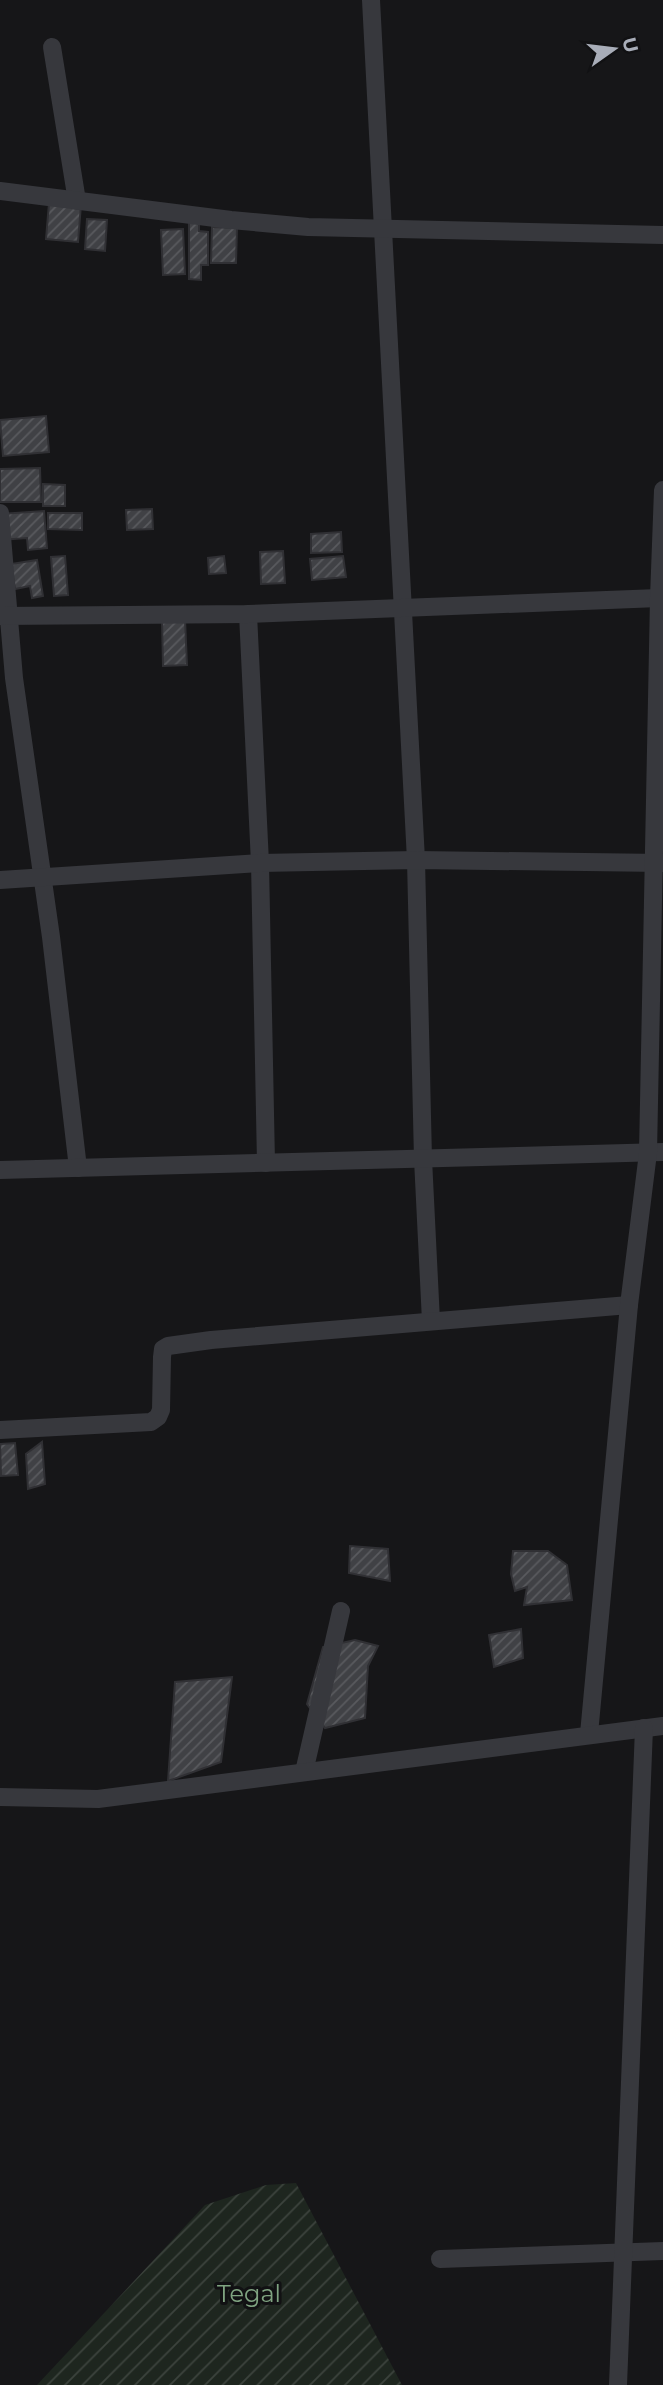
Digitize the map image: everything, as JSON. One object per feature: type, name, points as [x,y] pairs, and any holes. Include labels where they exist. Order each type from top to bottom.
[{"type":"street","points":[[371,0],[416,860],[423,1159],[431,1321]]},
{"type":"street","points":[[52,47],[77,201]]},
{"type":"street","points":[[0,191],[309,227],[663,235]]},
{"type":"street","points":[[589,1734],[629,1305],[656,1153],[659,598],[663,494]]},
{"type":"street","points":[[0,513],[4,616],[43,876],[78,1168]]},
{"type":"street","points":[[4,616],[248,614],[659,598]]},
{"type":"street","points":[[248,614],[260,863],[266,1163]]},
{"type":"street","points":[[0,880],[260,863],[416,860],[659,863]]},
{"type":"street","points":[[0,1170],[656,1153]]},
{"type":"street","points":[[0,1430],[151,1422],[158,1417],[161,1410],[162,1357],[163,1349],[168,1346],[211,1340],[629,1305]]},
{"type":"street","points":[[304,1772],[341,1611]]},
{"type":"street","points":[[0,1797],[98,1799],[663,1726]]},
{"type":"street","points":[[618,2385],[644,1728]]},
{"type":"street","points":[[440,2259],[663,2251]]},
{"type":"green space","name":"Tegal","points":[[296,2183],[402,2385],[37,2385],[205,2205],[266,2185]]},
{"type":"building","points":[[49,203],[81,205],[78,242],[46,239]]},
{"type":"building","points":[[87,219],[107,220],[105,251],[85,249]]},
{"type":"building","points":[[189,222],[199,222],[199,231],[208,232],[208,265],[201,265],[201,280],[189,279]]},
{"type":"building","points":[[212,227],[237,228],[236,263],[211,263]]},
{"type":"building","points":[[183,229],[185,274],[163,275],[161,230]]},
{"type":"building","points":[[46,416],[49,452],[3,456],[0,420]]},
{"type":"building","points":[[40,468],[41,502],[0,502],[0,469]]},
{"type":"building","points":[[43,484],[65,485],[65,506],[43,506]]},
{"type":"building","points":[[152,509],[153,529],[127,530],[126,510]]},
{"type":"building","points":[[44,511],[47,548],[28,550],[27,538],[0,540],[0,514]]},
{"type":"building","points":[[48,513],[82,513],[82,530],[48,529]]},
{"type":"building","points":[[341,532],[342,552],[311,553],[311,534]]},
{"type":"building","points":[[283,551],[285,583],[261,584],[260,552]]},
{"type":"building","points":[[65,556],[68,595],[54,596],[51,557]]},
{"type":"building","points":[[224,556],[226,573],[209,574],[208,558]]},
{"type":"building","points":[[343,556],[346,577],[312,580],[310,559]]},
{"type":"building","points":[[37,560],[43,596],[32,598],[30,586],[15,589],[11,564]]},
{"type":"building","points":[[185,619],[187,665],[163,666],[162,620]]},
{"type":"building","points":[[42,1442],[45,1484],[28,1489],[26,1454]]},
{"type":"building","points":[[15,1443],[18,1475],[1,1476],[0,1444]]},
{"type":"building","points":[[350,1546],[388,1549],[390,1581],[349,1573]]},
{"type":"building","points":[[513,1551],[548,1551],[567,1565],[572,1600],[524,1605],[527,1587],[515,1591],[511,1574]]},
{"type":"building","points":[[521,1629],[523,1658],[494,1667],[489,1635]]},
{"type":"building","points":[[355,1640],[378,1646],[368,1666],[365,1718],[325,1728],[307,1704],[323,1647]]},
{"type":"building","points":[[232,1677],[221,1762],[168,1781],[175,1682]]}]
